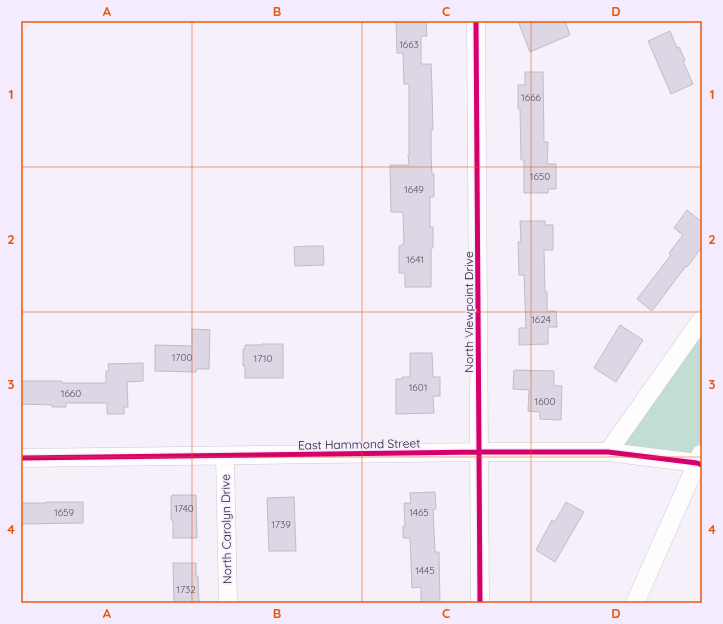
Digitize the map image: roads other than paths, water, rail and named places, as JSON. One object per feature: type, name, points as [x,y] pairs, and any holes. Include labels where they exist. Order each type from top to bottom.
[{"type":"street","name":"North Viewpoint Drive","points":[[476,21],[480,603]]},
{"type":"street","points":[[608,452],[702,319]]},
{"type":"street","name":"East Hammond Street","points":[[21,458],[478,452],[608,452],[700,460]]},
{"type":"street","name":"North Carolyn Drive","points":[[225,456],[228,603]]},
{"type":"street","points":[[635,603],[700,460]]}]
